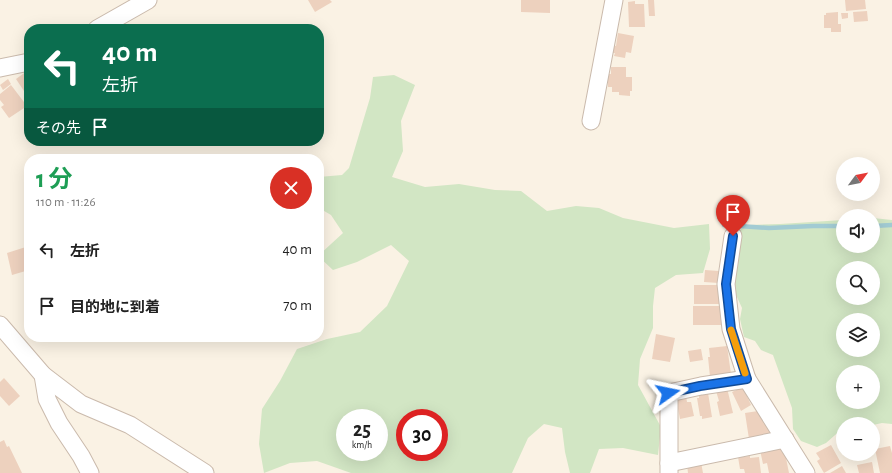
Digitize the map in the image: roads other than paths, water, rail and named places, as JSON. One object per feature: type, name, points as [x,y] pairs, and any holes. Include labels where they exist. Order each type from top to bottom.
[{"type":"street","points":[[106,24],[148,0]]},
{"type":"street","points":[[591,121],[614,0]]},
{"type":"street","points":[[0,68],[24,63]]},
{"type":"street","points":[[733,236],[726,284],[731,329],[747,379],[806,473]]},
{"type":"street","points":[[0,325],[43,375],[81,404],[130,425],[205,473]]},
{"type":"street","points":[[43,375],[47,399],[59,423],[81,456],[90,473]]},
{"type":"street","points":[[747,379],[700,386],[668,393],[669,468],[785,439]]},
{"type":"waterway","points":[[724,225],[769,228],[836,226]]},
{"type":"waterway","points":[[880,226],[892,225]]}]
